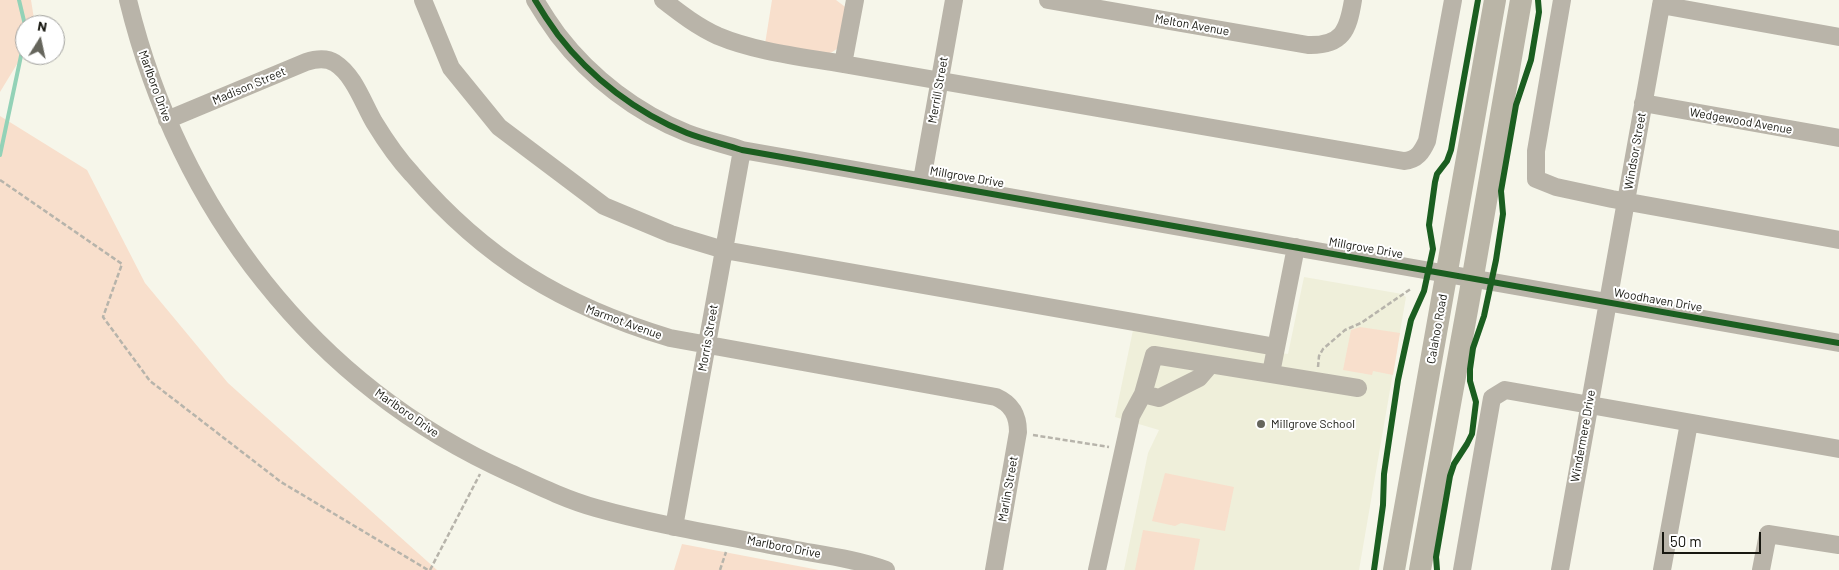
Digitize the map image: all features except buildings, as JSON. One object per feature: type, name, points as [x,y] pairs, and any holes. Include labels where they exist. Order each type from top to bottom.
[{"type":"main road","name":"Calahoo Road","points":[[1394,570],[1495,0]]},
{"type":"main road","name":"Calahoo Road","points":[[1420,570],[1521,0]]},
{"type":"street","name":"Marlboro Drive","points":[[128,0],[149,72],[167,120],[194,176],[225,229],[294,318],[340,363],[382,398],[432,432],[470,454],[539,486],[591,506],[674,527],[842,558],[886,570]]},
{"type":"street","points":[[423,0],[451,68],[500,127],[604,206],[671,234],[724,250],[1276,347]]},
{"type":"street","name":"Millgrove Drive","points":[[535,0],[558,35],[586,66],[611,89],[638,109],[687,133],[742,150],[922,180],[1472,279]]},
{"type":"street","points":[[664,0],[686,18],[719,36],[757,48],[1404,161],[1411,161],[1418,157],[1427,141],[1453,0]]},
{"type":"street","points":[[843,64],[855,0]]},
{"type":"street","name":"Merrill Street","points":[[922,180],[954,0]]},
{"type":"street","name":"Melton Avenue","points":[[1048,0],[1308,45],[1324,46],[1335,41],[1344,31],[1350,17],[1353,0]]},
{"type":"street","points":[[1562,0],[1536,151],[1536,179],[1556,187],[1839,240]]},
{"type":"street","points":[[1662,2],[1839,37]]},
{"type":"street","name":"Windsor Street","points":[[1608,302],[1662,2]]},
{"type":"street","name":"Madison Street","points":[[167,120],[306,62],[318,58],[333,61]]},
{"type":"street","name":"Marmot Avenue","points":[[333,61],[349,77],[376,124],[410,173],[441,206],[509,264],[546,288],[582,307],[618,322],[670,338],[996,397],[1005,401],[1012,410]]},
{"type":"street","name":"Wedgewood Avenue","points":[[1643,103],[1839,138]]},
{"type":"street","name":"Morris Street","points":[[674,527],[742,150]]},
{"type":"street","points":[[1271,373],[1296,247]]},
{"type":"street","name":"Woodhaven Drive","points":[[1472,279],[1839,343]]},
{"type":"street","name":"Windermere Drive","points":[[1560,570],[1588,405],[1608,302]]},
{"type":"street","points":[[1097,570],[1130,416],[1143,394],[1154,355],[1358,388]]},
{"type":"street","points":[[1143,394],[1159,398],[1200,378],[1211,364]]},
{"type":"street","points":[[1462,570],[1492,398],[1505,390],[1839,449]]},
{"type":"street","name":"Marlin Street","points":[[994,570],[1018,432],[1018,420],[1012,410]]},
{"type":"street","points":[[1662,570],[1689,423]]},
{"type":"street","points":[[1761,570],[1768,534],[1839,545]]},
{"type":"path","points":[[0,180],[122,264],[103,317],[150,381],[281,482],[429,570],[480,474]]},
{"type":"path","points":[[1316,381],[1319,356],[1323,349],[1345,330],[1361,324],[1412,288]]},
{"type":"path","points":[[1029,434],[1110,448],[1123,447]]},
{"type":"path","points":[[721,570],[728,548]]},
{"type":"shaded area","points":[[0,0],[31,0],[33,15],[15,15],[16,65],[0,92]]},
{"type":"shaded area","points":[[772,0],[836,0],[848,9],[844,37],[841,43],[832,52],[825,54],[765,44]]},
{"type":"shaded area","points":[[0,116],[87,170],[145,283],[228,383],[437,570],[0,570]]},
{"type":"shaded area","name":"Millgrove School","points":[[1304,277],[1402,294],[1406,297],[1359,570],[1124,570],[1148,453],[1159,430],[1115,417],[1133,330],[1288,354]]},
{"type":"shaded area","points":[[1360,327],[1400,333],[1393,375],[1373,371],[1372,375],[1343,370],[1351,330]]},
{"type":"shaded area","points":[[1165,473],[1234,487],[1225,531],[1181,523],[1175,526],[1152,521]]},
{"type":"shaded area","points":[[1143,530],[1200,539],[1194,570],[1135,570]]},
{"type":"shaded area","points":[[682,544],[819,570],[674,570]]},
{"type":"waterway","points":[[19,0],[23,15]]},
{"type":"waterway","points":[[0,155],[19,65]]},
{"type":"cycle path","points":[[535,0],[555,31],[571,51],[616,93],[668,125],[742,150],[1839,343]]},
{"type":"cycle path","points":[[1374,570],[1383,505],[1384,474],[1398,380],[1411,320],[1424,291],[1433,249],[1429,225],[1435,182],[1437,174],[1447,161],[1451,150],[1478,0]]},
{"type":"cycle path","points":[[1437,570],[1436,557],[1450,476],[1454,464],[1472,434],[1476,402],[1470,381],[1473,348],[1484,316],[1496,260],[1503,214],[1501,191],[1516,105],[1531,60],[1539,12],[1538,0]]},
{"type":"place","name":"Millgrove School","points":[[1261,424]]}]
